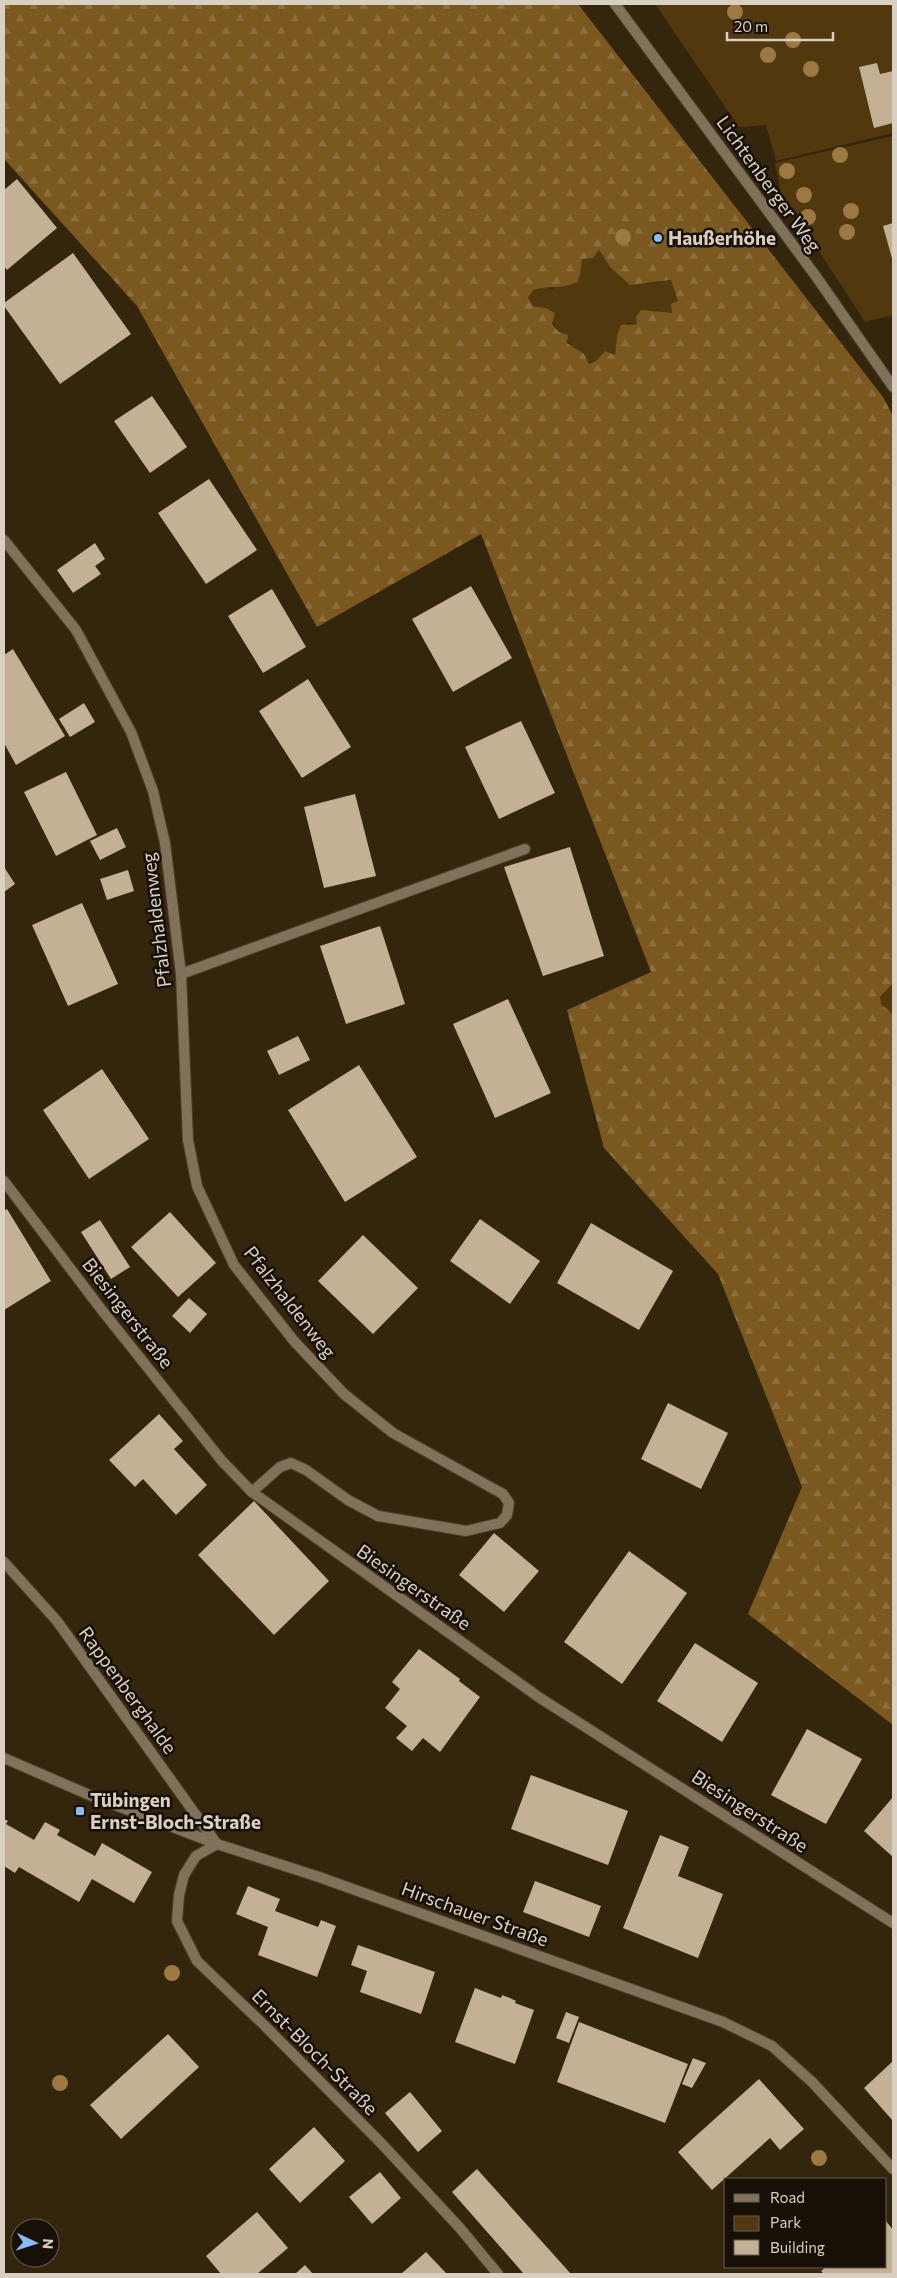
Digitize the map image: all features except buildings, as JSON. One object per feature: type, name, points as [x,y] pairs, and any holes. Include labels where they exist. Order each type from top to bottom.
[{"type":"street","name":"Lichtenberger Weg","points":[[615,4],[815,274],[893,387]]},
{"type":"street","name":"Pfalzhaldenweg","points":[[4,540],[76,630],[131,732],[153,791],[165,843],[181,974],[188,1140],[197,1186],[234,1265],[294,1342],[344,1394],[393,1434],[503,1494],[509,1503],[507,1515],[500,1523],[466,1531],[378,1516],[348,1500],[306,1470],[291,1463],[280,1467],[252,1492]]},
{"type":"street","points":[[181,974],[525,849]]},
{"type":"street","name":"Biesingerstraße","points":[[4,1181],[101,1309],[222,1461],[252,1492],[540,1698],[893,1923]]},
{"type":"street","name":"Rappenberghalde","points":[[4,1562],[57,1621],[217,1844]]},
{"type":"street","name":"Hirschauer Straße","points":[[4,1758],[94,1796],[217,1844],[346,1887],[723,2022],[772,2046],[812,2082],[893,2169]]},
{"type":"street","name":"Ernst-Bloch-Straße","points":[[217,1844],[196,1856],[184,1875],[179,1895],[178,1921],[197,1961],[258,2019],[380,2142],[459,2227],[498,2274]]},
{"type":"green space","points":[[4,4],[578,4],[883,397],[893,416],[893,983],[880,997],[882,1006],[888,1009],[893,1016],[893,1725],[748,1614],[802,1487],[718,1274],[604,1148],[567,1010],[651,972],[481,534],[317,627],[137,306],[4,159]],"holes":[[[599,250],[610,267],[630,285],[671,280],[678,301],[671,304],[672,313],[641,310],[636,317],[637,324],[621,325],[617,336],[615,355],[605,351],[596,361],[589,364],[584,354],[567,343],[568,335],[559,332],[552,324],[555,313],[546,308],[533,306],[528,298],[533,290],[565,286],[577,282],[582,259],[593,258]]]},
{"type":"green space","points":[[655,4],[893,4],[893,133],[776,161],[766,125],[739,127]]},
{"type":"green space","points":[[893,136],[893,315],[865,322],[781,193],[775,163]]},
{"type":"green space","points":[[599,250],[610,267],[646,284],[671,280],[678,301],[672,313],[660,313],[637,324],[628,323],[617,336],[615,355],[605,351],[596,361],[588,364],[555,326],[546,308],[533,306],[528,298],[532,290],[541,287],[552,289],[580,275],[581,259]]},
{"type":"green space","points":[[893,983],[893,1016],[888,1009],[882,1007],[880,997]]},
{"type":"place","name":"Haußerhöhe","points":[[658,238]]},
{"type":"place","name":"Tübingen Ernst-Bloch-Straße","points":[[80,1811]]}]
